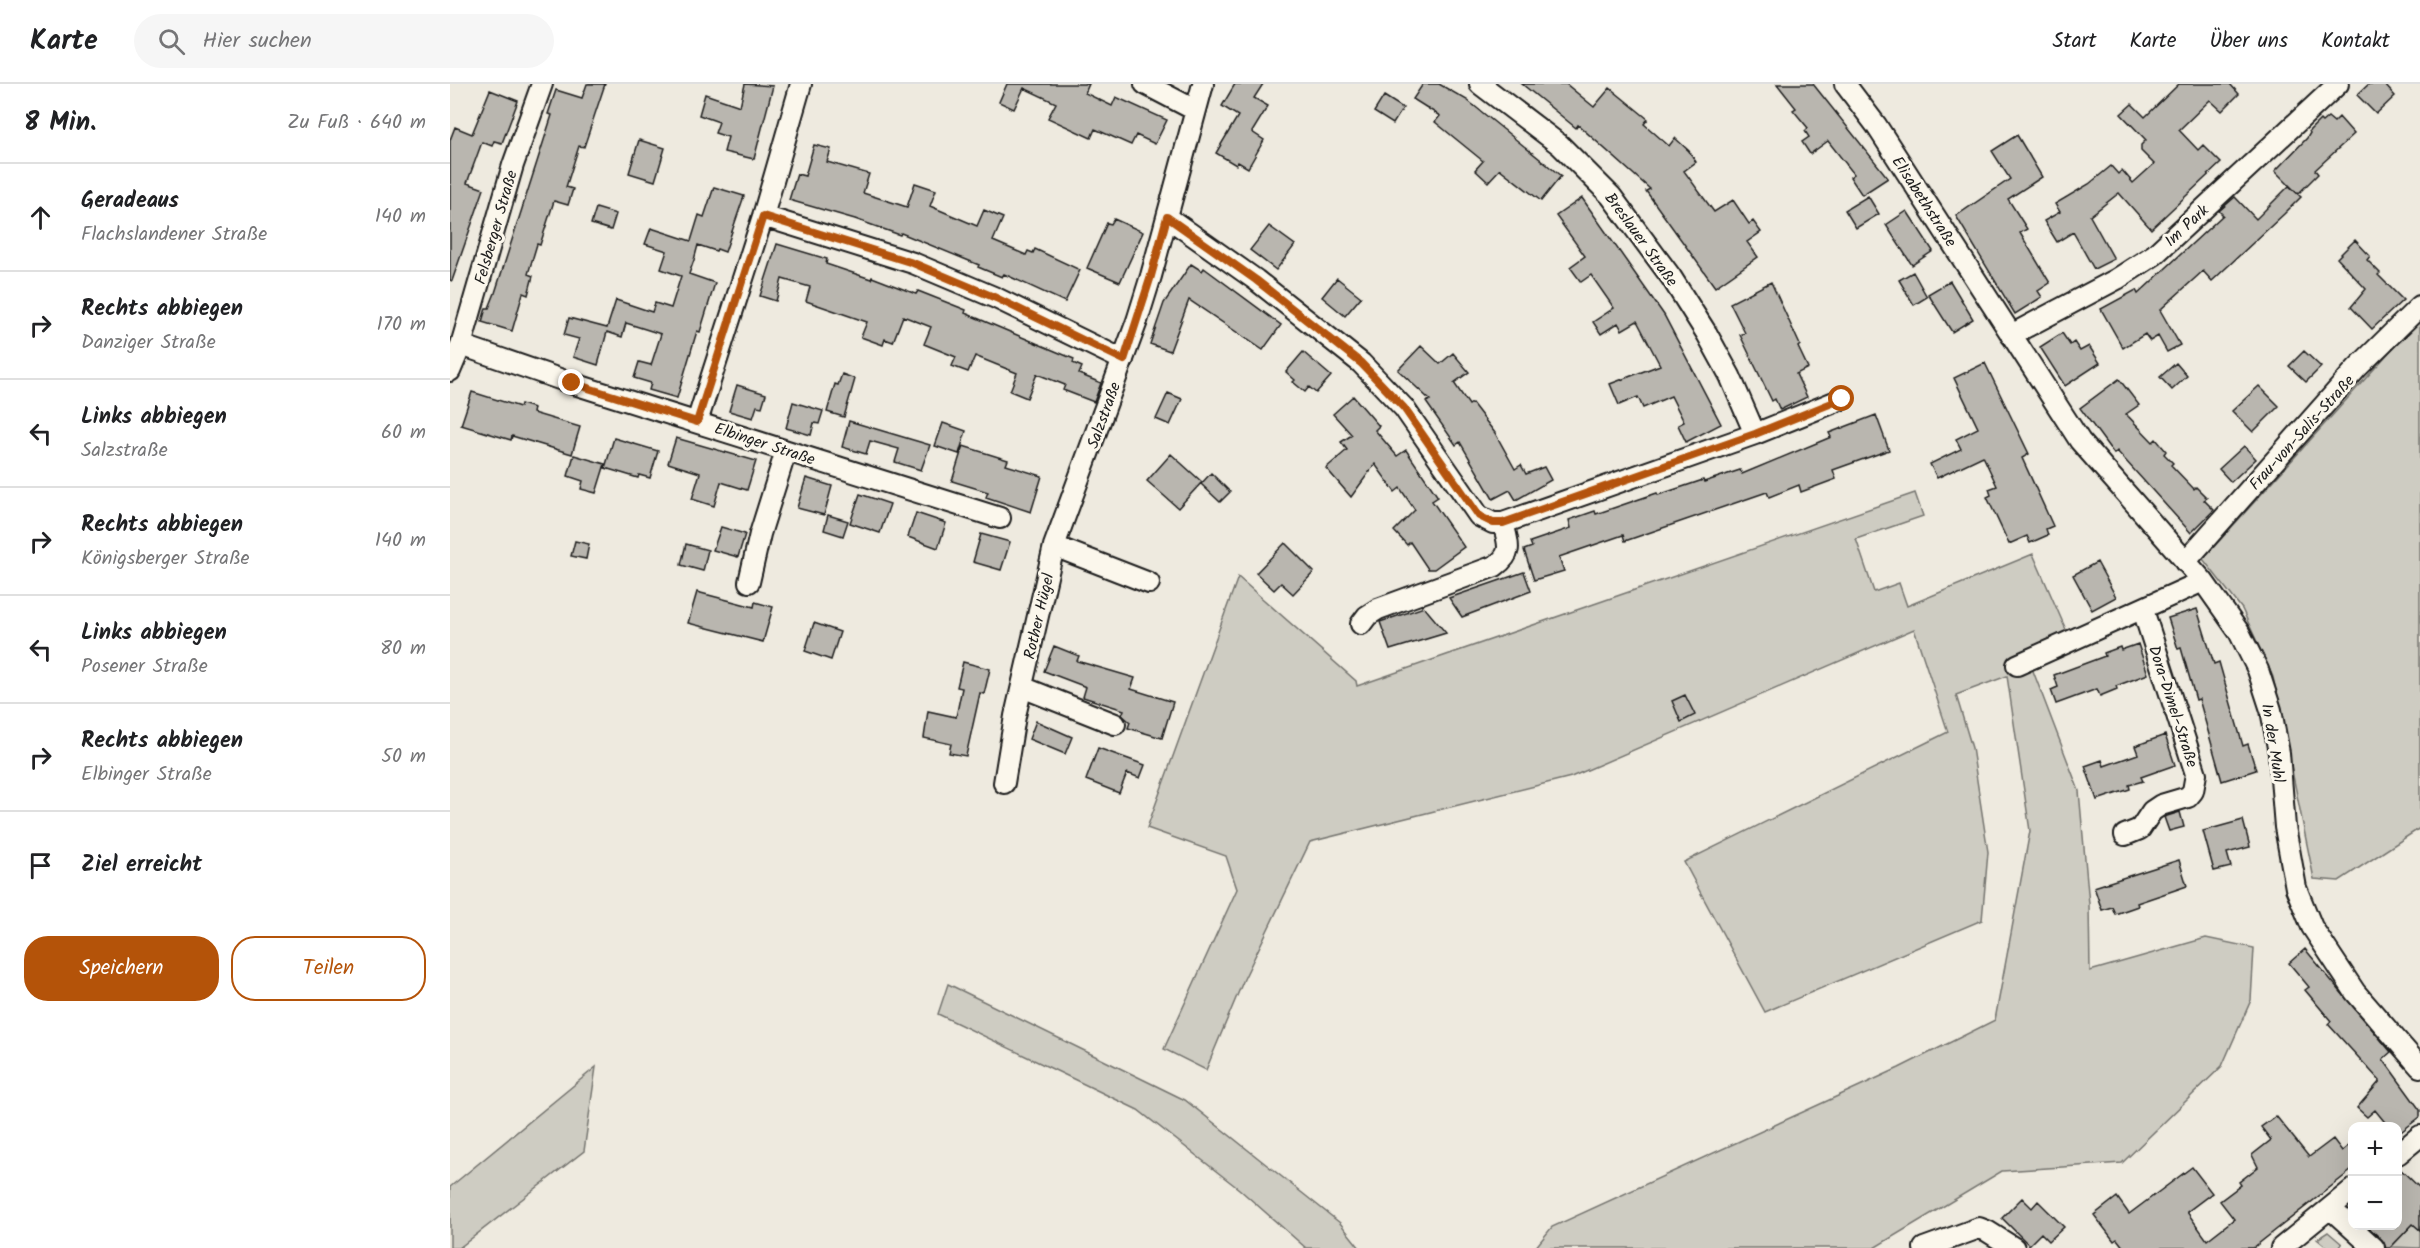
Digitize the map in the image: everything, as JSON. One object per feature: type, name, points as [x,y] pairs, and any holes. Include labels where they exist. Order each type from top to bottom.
[{"type":"street","name":"Felsberger Straße","points":[[450,371],[461,345],[513,165],[542,84]]},
{"type":"street","points":[[697,422],[763,216],[801,84]]},
{"type":"street","points":[[1145,84],[1195,110]]},
{"type":"street","name":"Salzstraße","points":[[1056,541],[1124,360],[1151,276],[1203,84]]},
{"type":"street","name":"Breslauer Straße","points":[[1480,84],[1560,145],[1611,196],[1671,277],[1707,334],[1730,376],[1755,434]]},
{"type":"street","name":"Elisabethstraße","points":[[1845,84],[1875,124],[2006,328]]},
{"type":"street","name":"Im Park","points":[[2006,328],[2117,279],[2154,255],[2337,84]]},
{"type":"street","points":[[763,216],[913,263],[1006,303],[1124,360]]},
{"type":"street","points":[[1167,217],[1256,280],[1361,363],[1404,408],[1479,516],[1493,523],[1503,523],[1755,434],[1842,399]]},
{"type":"street","name":"Frau-von-Salis-Straße","points":[[2185,562],[2357,368],[2420,306]]},
{"type":"street","name":"In der Muhl","points":[[2006,328],[2080,441],[2203,581],[2239,632],[2258,670],[2271,710],[2279,753],[2285,827],[2296,888],[2312,927],[2355,992],[2420,1067]]},
{"type":"street","name":"Elbinger Straße","points":[[461,345],[1000,518]]},
{"type":"street","points":[[749,582],[760,534],[786,451]]},
{"type":"street","points":[[1360,624],[1378,609],[1495,566],[1506,559],[1509,549],[1503,523]]},
{"type":"street","points":[[1056,541],[1149,583]]},
{"type":"street","name":"Rother Hügel","points":[[1004,783],[1022,687],[1056,541]]},
{"type":"street","points":[[2017,665],[2203,581]]},
{"type":"street","name":"Dora-Dimel-Straße","points":[[2125,835],[2139,829],[2152,811],[2161,805],[2188,797],[2193,791],[2196,774],[2143,610]]},
{"type":"street","points":[[1022,687],[1115,724]]},
{"type":"street","points":[[2402,1150],[2420,1136]]},
{"type":"street","points":[[2281,1248],[2348,1193]]},
{"type":"street","points":[[2330,1208],[2374,1248]]},
{"type":"street","points":[[1924,1248],[1979,1228],[2014,1248]]},
{"type":"shaded area","points":[[2420,318],[2420,828],[2339,881],[2314,879],[2273,677],[2242,609],[2203,559]]},
{"type":"shaded area","points":[[1915,493],[1923,516],[1856,539],[1874,592],[1899,583],[1907,606],[2033,554],[2067,632],[2025,650],[2079,791],[2089,904],[2090,971],[2206,938],[2254,948],[2251,1000],[2222,1066],[2122,1163],[2002,1171],[1874,1248],[1535,1248],[1552,1227],[1899,1068],[1995,1020],[2030,831],[2007,676],[1956,695],[1972,748],[1988,852],[1982,920],[1765,1012],[1684,862],[1948,732],[1914,629],[1571,777],[1310,842],[1244,979],[1206,1070],[1164,1049],[1237,889],[1226,856],[1147,828],[1238,577],[1356,681],[1357,686]]},
{"type":"shaded area","points":[[948,984],[1185,1100],[1340,1223],[1360,1248],[1306,1248],[1239,1189],[1138,1110],[938,1014]]},
{"type":"shaded area","points":[[596,1067],[584,1151],[459,1248],[450,1248],[450,1187]]},
{"type":"shaded area","points":[[2413,1224],[2420,1230],[2420,1248],[2391,1247]]},
{"type":"shaded area","points":[[2328,1232],[2342,1244],[2339,1248],[2328,1248],[2317,1239]]},
{"type":"building","points":[[587,84],[605,84],[584,147],[579,146],[566,187],[573,189],[568,205],[554,201],[528,274],[533,276],[528,295],[523,293],[512,331],[482,322],[486,308],[489,308],[495,293],[552,115],[548,114],[556,90],[582,98]]},
{"type":"building","points":[[745,84],[773,86],[754,159],[724,152],[728,137],[715,133],[719,122],[699,115],[705,94],[740,106]]},
{"type":"building","points":[[1007,84],[1089,84],[1085,93],[1112,106],[1116,97],[1167,120],[1155,144],[1136,135],[1131,145],[1095,129],[1091,138],[1048,118],[1056,103],[1024,88],[1014,109],[999,102]]},
{"type":"building","points":[[1235,84],[1263,84],[1254,98],[1268,106],[1252,132],[1264,140],[1248,168],[1238,162],[1236,165],[1216,153],[1238,116],[1222,106]]},
{"type":"building","points":[[1423,84],[1439,84],[1467,100],[1561,176],[1541,201],[1500,169],[1488,182],[1475,170],[1483,161],[1435,122],[1440,116],[1413,99]]},
{"type":"building","points":[[1522,84],[1566,84],[1594,107],[1610,88],[1648,119],[1644,124],[1669,146],[1675,138],[1689,151],[1696,162],[1684,171],[1714,212],[1733,200],[1749,224],[1753,221],[1761,232],[1747,242],[1758,257],[1715,287],[1646,191],[1650,189],[1578,125],[1576,128]]},
{"type":"building","points":[[1777,84],[1813,84],[1888,178],[1862,195],[1850,177],[1854,174],[1828,141],[1810,154],[1802,142],[1809,137],[1805,131],[1808,128],[1793,110],[1796,108]]},
{"type":"building","points":[[2179,84],[2230,84],[2239,94],[2222,111],[2210,100],[2179,130],[2198,150],[2203,145],[2221,163],[2151,229],[2119,193],[2090,216],[2114,259],[2094,269],[2073,232],[2057,242],[2044,221],[2060,212],[2055,204],[2089,184],[2111,166],[2118,174],[2122,170],[2133,183],[2154,164],[2141,151],[2141,145],[2146,140],[2121,114],[2132,104],[2145,117]]},
{"type":"building","points":[[2369,84],[2384,84],[2395,96],[2376,114],[2357,95]]},
{"type":"building","points":[[490,90],[518,101],[502,143],[494,141],[492,146],[482,142],[467,183],[484,189],[452,281],[450,280],[450,140],[455,127],[472,134]]},
{"type":"building","points":[[1384,96],[1403,108],[1393,124],[1374,112]]},
{"type":"building","points":[[2328,117],[2334,122],[2339,117],[2354,134],[2315,170],[2318,174],[2298,194],[2275,171],[2307,138],[2309,131],[2320,120],[2322,122]]},
{"type":"building","points":[[2017,135],[2042,177],[2008,199],[2027,229],[2020,233],[2050,283],[2038,291],[2042,297],[2015,314],[1956,216],[2010,179],[1992,151]]},
{"type":"building","points":[[639,140],[665,148],[655,181],[629,173]]},
{"type":"building","points":[[814,145],[831,149],[827,162],[869,174],[863,193],[907,207],[915,183],[936,190],[930,206],[977,226],[984,210],[1003,218],[993,241],[1026,255],[1028,251],[1033,253],[1035,249],[1080,270],[1065,302],[1004,274],[1002,277],[978,267],[979,265],[901,233],[900,235],[789,200],[797,174],[805,176]]},
{"type":"building","points":[[2289,186],[2301,197],[2284,214],[2212,281],[2203,271],[2160,310],[2180,345],[2167,352],[2158,336],[2150,341],[2145,334],[2123,348],[2101,309],[2136,290],[2138,294],[2223,215],[2219,211],[2235,197],[2256,219]]},
{"type":"building","points":[[714,187],[744,196],[725,252],[698,245],[689,274],[715,283],[700,332],[697,331],[677,398],[649,390],[651,383],[634,378],[639,362],[651,365],[661,334],[626,323],[622,337],[607,332],[598,365],[573,357],[579,339],[564,335],[569,318],[607,328],[616,300],[652,312],[655,303],[671,308],[681,276],[661,269],[667,251],[645,244],[651,228],[691,241],[699,215],[704,217]]},
{"type":"building","points":[[1868,196],[1879,214],[1856,228],[1845,210]]},
{"type":"building","points":[[1582,198],[1664,315],[1721,424],[1686,442],[1678,425],[1684,422],[1671,396],[1643,408],[1638,397],[1619,405],[1610,384],[1660,365],[1637,321],[1622,330],[1618,323],[1601,334],[1593,322],[1614,308],[1591,275],[1581,282],[1570,267],[1585,256],[1556,216]]},
{"type":"building","points":[[596,208],[616,214],[611,230],[591,224]]},
{"type":"building","points":[[1907,211],[1933,251],[1912,265],[1886,225]]},
{"type":"building","points":[[1114,219],[1143,232],[1120,282],[1087,268],[1107,223],[1111,224]]},
{"type":"building","points":[[1269,226],[1295,245],[1276,270],[1250,250]]},
{"type":"building","points":[[2355,240],[2370,256],[2367,260],[2380,273],[2378,275],[2403,300],[2372,329],[2351,307],[2366,289],[2337,258]]},
{"type":"building","points":[[777,244],[827,259],[826,264],[871,279],[872,277],[916,294],[918,291],[1074,359],[1073,363],[1082,367],[1079,374],[1101,383],[1094,402],[1063,390],[1065,385],[1037,374],[1027,398],[1010,391],[1017,373],[975,356],[968,372],[952,366],[956,357],[924,344],[931,327],[903,316],[893,342],[885,339],[883,345],[861,337],[867,322],[806,301],[810,287],[782,279],[776,301],[760,296]]},
{"type":"building","points":[[1191,264],[1202,271],[1204,268],[1281,325],[1263,350],[1189,300],[1170,351],[1150,344],[1164,303]]},
{"type":"building","points":[[1913,272],[1927,297],[1914,305],[1899,280]]},
{"type":"building","points":[[1337,278],[1361,297],[1345,316],[1322,297]]},
{"type":"building","points":[[1950,281],[1973,319],[1952,332],[1928,294]]},
{"type":"building","points":[[1771,282],[1808,368],[1796,374],[1807,397],[1780,410],[1775,399],[1772,401],[1740,335],[1745,333],[1730,303]]},
{"type":"building","points":[[2062,333],[2070,345],[2074,342],[2080,351],[2089,346],[2100,363],[2065,386],[2040,347]]},
{"type":"building","points":[[1421,346],[1440,364],[1453,353],[1469,372],[1454,383],[1469,405],[1472,403],[1495,433],[1515,469],[1521,465],[1526,474],[1544,467],[1551,480],[1516,500],[1510,490],[1493,499],[1460,442],[1456,445],[1426,402],[1430,400],[1398,370]]},
{"type":"building","points":[[2304,351],[2321,367],[2306,382],[2289,366]]},
{"type":"building","points":[[1303,352],[1331,376],[1316,393],[1309,387],[1305,392],[1293,382],[1295,380],[1286,372]]},
{"type":"building","points":[[1985,363],[2029,454],[2022,458],[2053,526],[2046,529],[2048,535],[2030,543],[2027,536],[2009,544],[1987,497],[1991,495],[1989,489],[1997,486],[1983,456],[1937,478],[1930,464],[1961,449],[1956,439],[1978,428],[1954,378]]},
{"type":"building","points":[[2176,363],[2187,376],[2172,390],[2160,377]]},
{"type":"building","points":[[842,374],[855,379],[844,417],[827,412],[835,384],[838,385]]},
{"type":"building","points":[[2119,379],[2139,405],[2126,414],[2153,442],[2156,439],[2166,451],[2164,454],[2173,463],[2171,465],[2194,489],[2196,487],[2207,498],[2204,500],[2214,510],[2191,533],[2117,451],[2114,454],[2080,408]]},
{"type":"building","points":[[737,385],[766,394],[762,407],[757,406],[753,418],[729,411]]},
{"type":"building","points":[[2259,386],[2279,406],[2253,432],[2232,411]]},
{"type":"building","points":[[472,392],[520,407],[521,404],[534,408],[533,413],[580,427],[572,454],[512,436],[511,440],[461,425]]},
{"type":"building","points":[[1168,393],[1182,399],[1170,425],[1156,419]]},
{"type":"building","points":[[1353,396],[1379,426],[1375,430],[1397,456],[1406,450],[1438,497],[1432,501],[1464,547],[1434,569],[1428,569],[1410,542],[1407,545],[1394,531],[1415,510],[1400,488],[1395,492],[1375,464],[1351,497],[1326,468],[1347,450],[1341,442],[1352,435],[1333,414]]},
{"type":"building","points":[[793,402],[823,411],[819,424],[814,423],[811,435],[786,428]]},
{"type":"building","points":[[1876,415],[1889,450],[1833,470],[1836,479],[1801,492],[1799,485],[1769,497],[1767,492],[1625,541],[1623,535],[1559,557],[1564,571],[1534,580],[1524,550],[1532,547],[1530,542],[1571,528],[1569,520],[1595,511],[1596,514],[1657,493],[1658,495],[1740,470],[1742,474],[1831,437],[1829,433]]},
{"type":"building","points":[[849,421],[930,445],[921,470],[895,462],[899,449],[870,441],[866,454],[842,447]]},
{"type":"building","points":[[943,423],[966,431],[959,454],[935,446]]},
{"type":"building","points":[[614,438],[658,451],[650,478],[639,475],[638,478],[605,468]]},
{"type":"building","points":[[676,438],[756,461],[747,490],[721,482],[714,506],[692,499],[700,473],[668,463]]},
{"type":"building","points":[[963,446],[1008,460],[1006,465],[1042,476],[1031,512],[986,497],[988,492],[952,481]]},
{"type":"building","points":[[2244,446],[2256,459],[2231,482],[2219,469]]},
{"type":"building","points":[[1171,454],[1202,482],[1178,508],[1147,481]]},
{"type":"building","points":[[574,455],[605,464],[596,493],[581,489],[583,481],[568,476]]},
{"type":"building","points":[[1211,473],[1230,492],[1220,502],[1201,484]]},
{"type":"building","points":[[806,478],[832,486],[824,515],[797,508]]},
{"type":"building","points":[[860,494],[890,504],[880,533],[850,523]]},
{"type":"building","points":[[916,513],[946,523],[938,548],[908,537]]},
{"type":"building","points":[[828,515],[848,521],[843,536],[824,530]]},
{"type":"building","points":[[721,527],[745,534],[738,557],[713,550]]},
{"type":"building","points":[[981,534],[1010,542],[1001,570],[973,562]]},
{"type":"building","points":[[575,541],[589,544],[586,559],[571,556]]},
{"type":"building","points":[[1285,543],[1314,572],[1293,594],[1281,583],[1274,590],[1256,573]]},
{"type":"building","points":[[686,544],[708,550],[703,571],[681,565]]},
{"type":"building","points":[[2097,562],[2116,597],[2092,610],[2073,575]]},
{"type":"building","points":[[1524,572],[1531,591],[1462,617],[1449,598]]},
{"type":"building","points":[[697,592],[754,607],[755,602],[773,607],[763,642],[688,623]]},
{"type":"building","points":[[1424,607],[1446,633],[1390,650],[1380,622]]},
{"type":"building","points":[[2197,609],[2214,664],[2219,662],[2243,746],[2248,744],[2256,770],[2222,781],[2199,699],[2196,700],[2181,648],[2178,649],[2168,618]]},
{"type":"building","points":[[814,623],[840,632],[831,660],[805,651]]},
{"type":"building","points":[[2138,644],[2148,674],[2116,686],[2117,689],[2100,696],[2097,689],[2056,704],[2051,690],[2058,687],[2054,675],[2105,656],[2104,653],[2120,647],[2121,650]]},
{"type":"building","points":[[1054,646],[1079,656],[1077,661],[1135,678],[1131,689],[1173,702],[1162,738],[1128,728],[1130,722],[1122,715],[1124,710],[1083,697],[1086,687],[1044,671]]},
{"type":"building","points":[[963,662],[990,669],[984,694],[980,693],[966,756],[949,753],[951,744],[924,738],[928,711],[956,717],[962,688],[957,687]]},
{"type":"building","points":[[1685,695],[1695,715],[1681,722],[1672,701]]},
{"type":"building","points":[[1036,721],[1072,737],[1065,754],[1029,739]]},
{"type":"building","points":[[2165,735],[2175,765],[2141,777],[2143,781],[2129,785],[2130,789],[2097,800],[2085,766],[2102,760],[2104,766],[2138,754],[2135,746]]},
{"type":"building","points":[[1098,748],[1145,765],[1140,778],[1127,773],[1119,793],[1086,780]]},
{"type":"building","points":[[2180,812],[2184,827],[2169,831],[2164,817]]},
{"type":"building","points":[[2243,820],[2250,847],[2227,853],[2231,867],[2214,871],[2203,831]]},
{"type":"building","points":[[2179,860],[2187,886],[2137,903],[2138,906],[2115,914],[2112,907],[2102,910],[2094,887]]},
{"type":"building","points":[[2305,949],[2391,1052],[2383,1059],[2420,1110],[2420,1117],[2402,1131],[2402,1122],[2385,1122],[2375,1110],[2367,1117],[2357,1108],[2380,1081],[2328,1024],[2331,1021],[2305,990],[2309,987],[2289,963]]},
{"type":"building","points":[[2276,1116],[2309,1157],[2333,1139],[2342,1151],[2348,1146],[2348,1173],[2253,1248],[2124,1248],[2117,1239],[2114,1241],[2094,1215],[2117,1197],[2129,1214],[2192,1167],[2212,1193],[2187,1212],[2207,1240],[2234,1219],[2220,1201],[2241,1185],[2239,1182],[2258,1167],[2252,1155],[2271,1140],[2261,1127]]},
{"type":"building","points":[[2402,1171],[2420,1188],[2420,1230],[2413,1224],[2390,1248],[2386,1248],[2382,1240],[2371,1230],[2402,1230]]},
{"type":"building","points":[[2022,1198],[2032,1208],[2038,1201],[2064,1227],[2049,1241],[2041,1233],[2029,1245],[2002,1218]]},
{"type":"route","points":[[572,383],[697,422],[763,216],[913,263],[996,298],[1124,360],[1167,217],[1296,310],[1361,363],[1404,408],[1479,516],[1493,523],[1503,523],[1755,434],[1842,399]]}]
